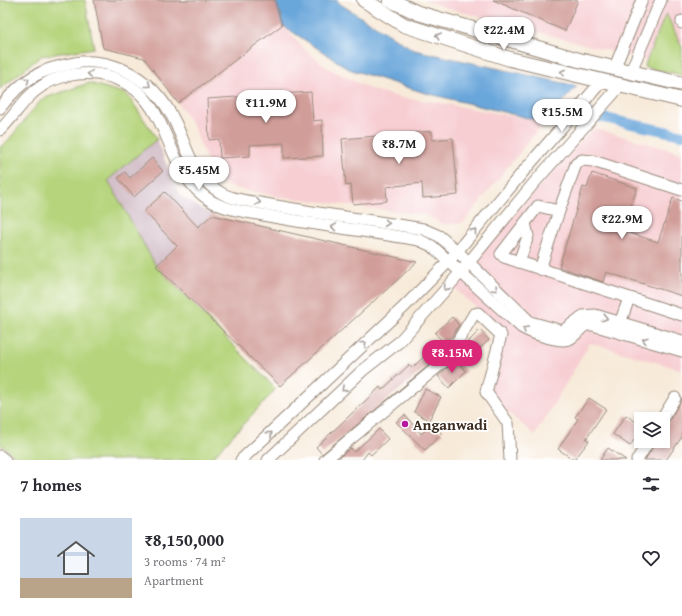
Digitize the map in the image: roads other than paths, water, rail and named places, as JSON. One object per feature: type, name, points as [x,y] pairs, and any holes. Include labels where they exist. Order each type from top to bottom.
[{"type":"main road","points":[[364,0],[404,25],[596,87],[620,86],[682,100]]},
{"type":"main road","points":[[390,0],[418,13],[579,60],[615,67],[682,84]]},
{"type":"street","points":[[615,67],[642,0]]},
{"type":"street","points":[[631,71],[661,0]]},
{"type":"street","points":[[0,108],[22,84],[47,68],[80,62],[92,62],[104,63],[130,72],[153,89],[162,100],[179,130],[192,162],[200,175],[218,191],[227,196],[298,209],[423,228],[439,236],[470,262],[495,289],[533,323],[563,331],[578,318],[588,314],[682,351]]},
{"type":"street","points":[[47,68],[52,80]]},
{"type":"street","points":[[0,130],[33,92],[52,80],[62,76],[89,73],[102,75],[124,83],[143,97],[150,105],[179,166],[189,181],[210,201],[223,207],[297,221],[419,240],[432,246],[521,327],[530,332],[563,341],[571,339],[580,328],[588,324],[619,327],[682,342]]},
{"type":"street","points":[[268,460],[362,371],[399,342],[470,262],[534,183],[620,86]]},
{"type":"street","points":[[241,460],[405,306],[458,252],[522,173],[596,87]]},
{"type":"street","points":[[166,136],[179,130]]},
{"type":"street","points":[[540,269],[576,164],[582,160],[593,161],[682,190]]},
{"type":"street","points":[[559,210],[538,206],[501,254],[504,257],[682,315]]},
{"type":"street","points":[[297,221],[298,209]]},
{"type":"street","points":[[519,262],[528,236],[525,222]]},
{"type":"street","points":[[619,327],[629,298]]},
{"type":"street","points":[[325,460],[447,359],[474,314],[478,313],[501,335],[486,392],[508,423],[510,460]]},
{"type":"street","points":[[666,412],[675,398]]},
{"type":"street","points":[[637,460],[645,448]]},
{"type":"street","points":[[0,456],[5,460]]},
{"type":"water","points":[[275,0],[337,0],[340,4],[414,50],[577,86],[544,122],[422,92],[349,69],[282,25]]},
{"type":"waterway","points":[[545,105],[682,135]]},
{"type":"place","name":"Anganwadi","points":[[405,424]]}]
